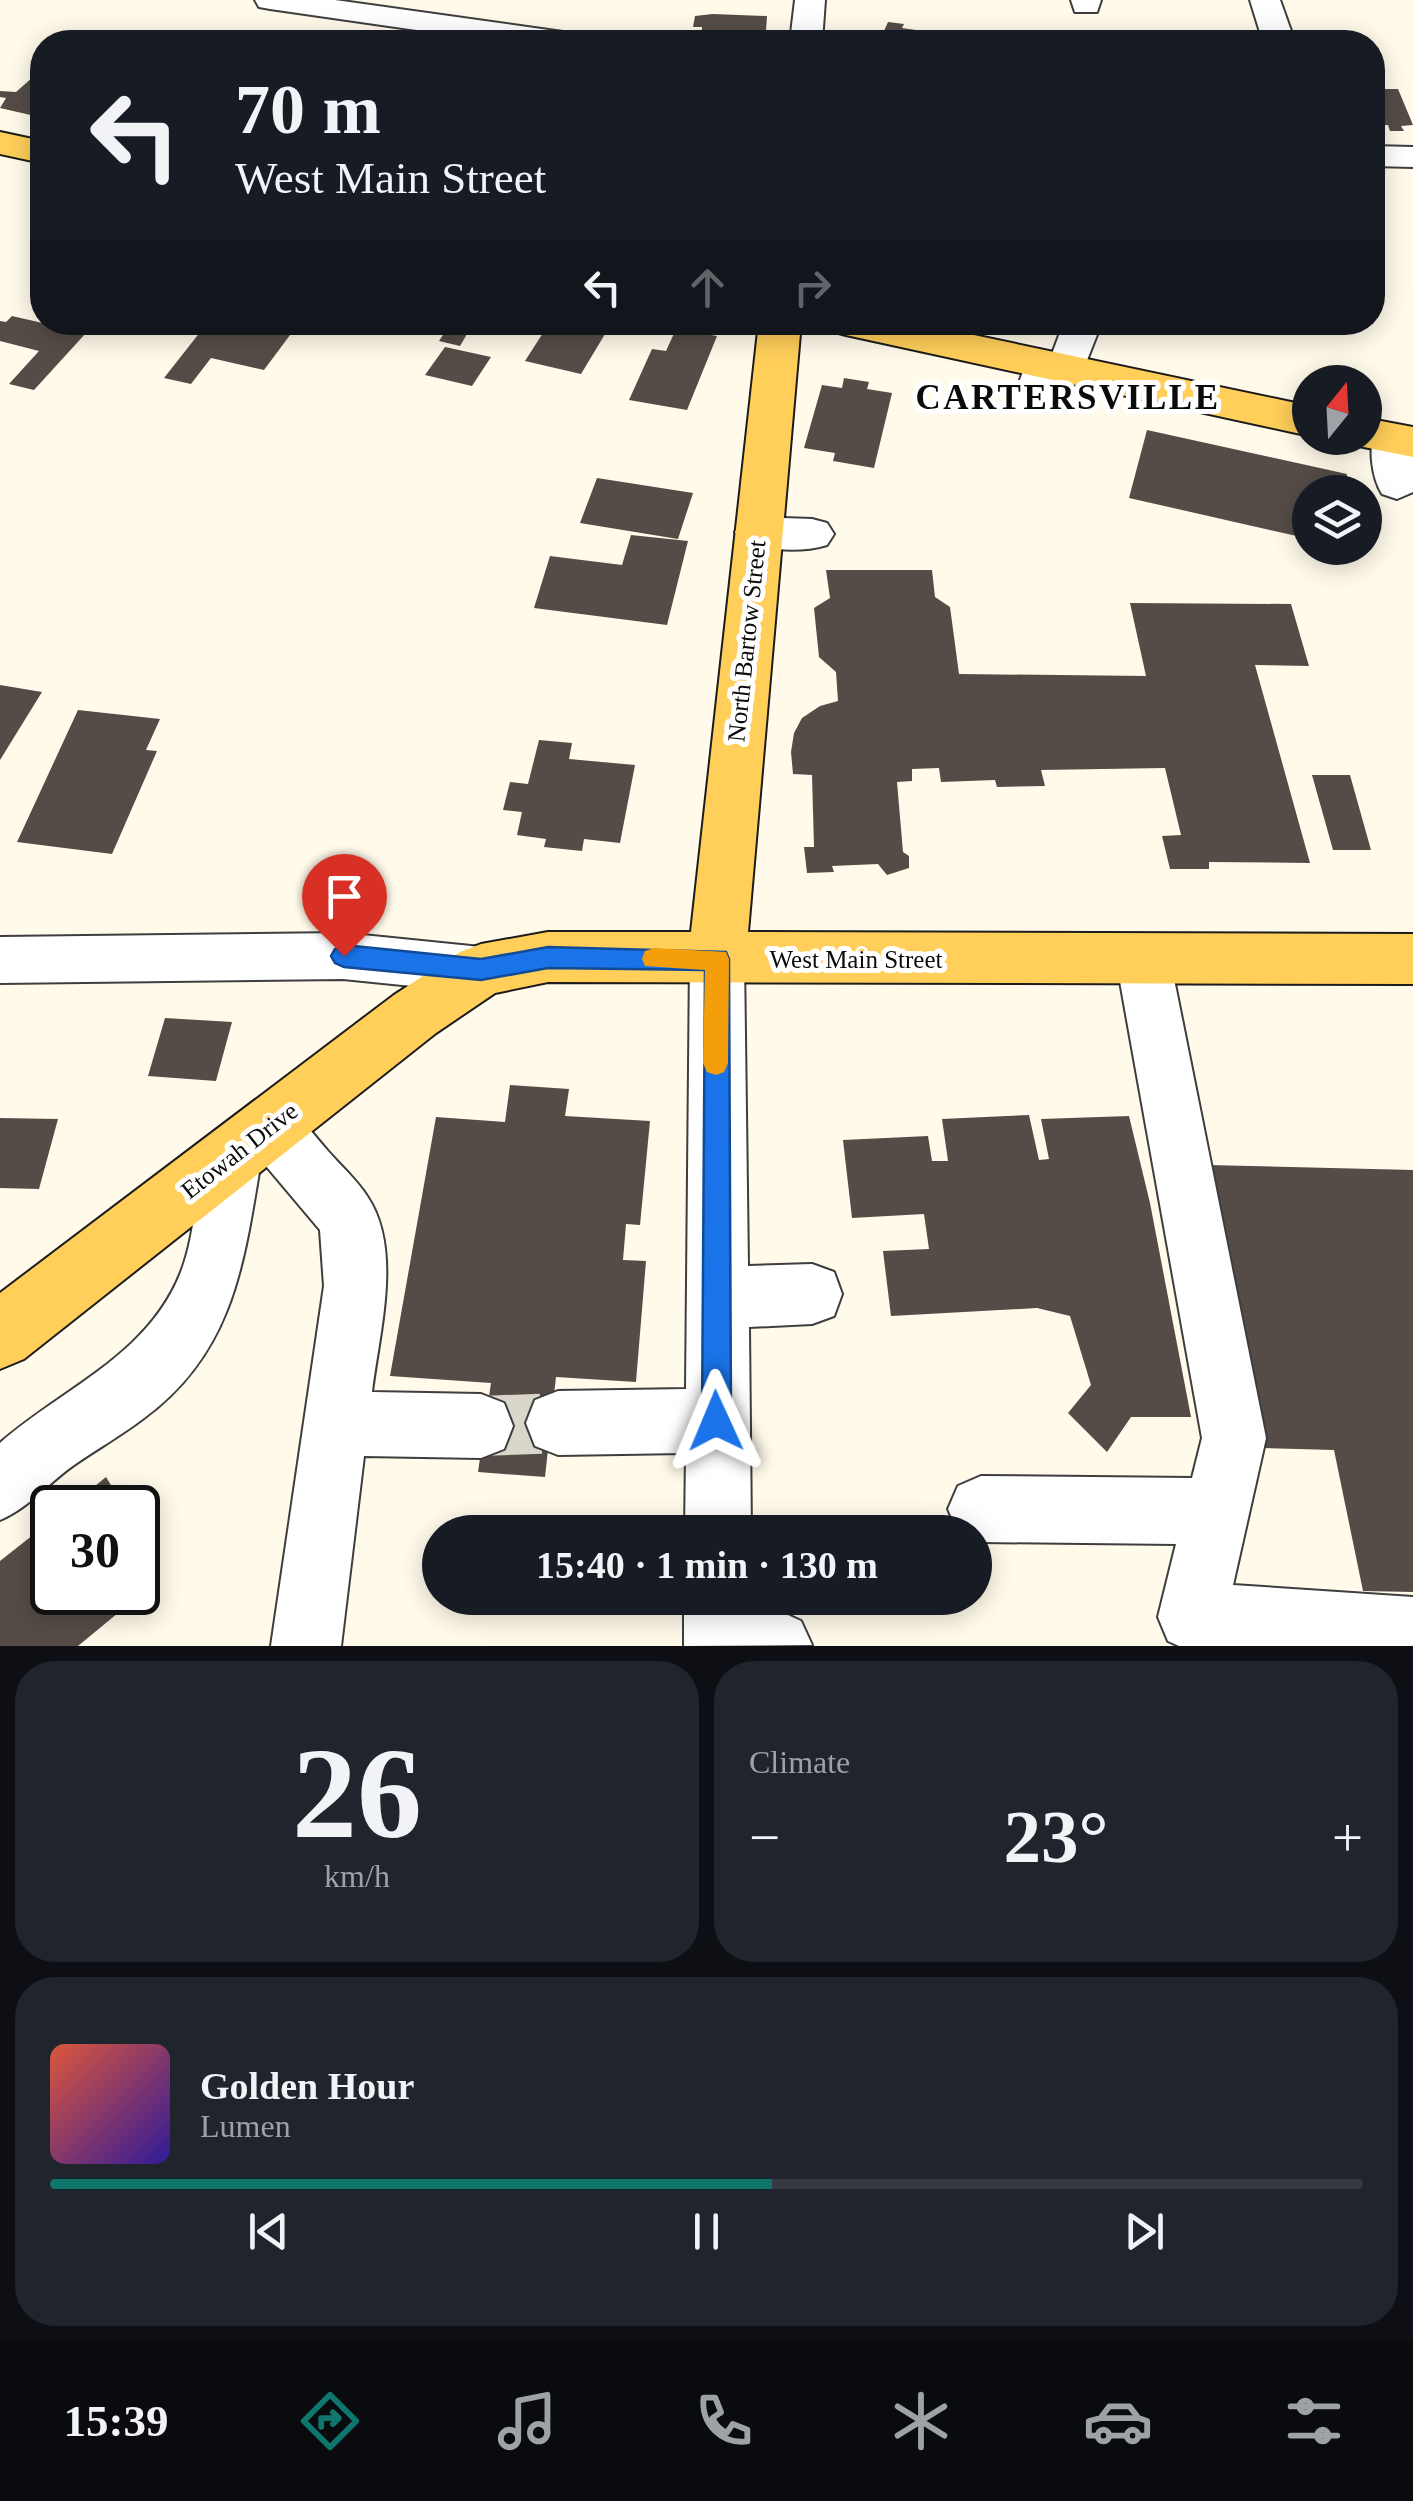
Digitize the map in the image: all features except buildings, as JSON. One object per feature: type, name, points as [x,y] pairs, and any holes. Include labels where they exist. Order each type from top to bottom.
[{"type":"main road","points":[[0,143],[30,149]]},
{"type":"main road","name":"North Bartow Street","points":[[717,959],[756,532],[779,335]]},
{"type":"main road","points":[[894,335],[1047,377],[1292,418]]},
{"type":"main road","name":"West Main Street","points":[[481,970],[548,957],[1413,959]]},
{"type":"main road","name":"Etowah Drive","points":[[0,1335],[415,1014],[481,970]]},
{"type":"street","points":[[270,0],[388,8],[502,30]]},
{"type":"street","points":[[807,30],[810,0]]},
{"type":"street","points":[[1385,156],[1413,157]]},
{"type":"street","points":[[1047,377],[1076,335]]},
{"type":"street","points":[[1390,438],[1396,484]]},
{"type":"street","points":[[756,532],[812,534]]},
{"type":"street","name":"West Main Street","points":[[0,960],[344,956],[481,970]]},
{"type":"street","points":[[717,959],[718,1515]]},
{"type":"street","points":[[1143,959],[1234,1438],[1192,1617],[1413,1631]]},
{"type":"street","points":[[0,1487],[46,1445],[125,1394],[181,1339],[212,1274],[252,1141],[347,1217],[354,1250],[354,1286],[306,1646]]},
{"type":"street","points":[[715,1298],[812,1294]]},
{"type":"street","points":[[558,1423],[716,1421]]},
{"type":"street","points":[[336,1423],[482,1426]]},
{"type":"street","points":[[981,1508],[1217,1511]]},
{"type":"street","points":[[718,1615],[719,1646],[777,1645]]},
{"type":"tunnel","points":[[481,1426],[558,1423]]},
{"type":"slow traffic","points":[[654,959],[717,959],[716,1063]]},
{"type":"district","name":"CARTERSVILLE","points":[[1068,397]]},
{"type":"route","points":[[344,956],[481,970],[548,957],[717,959],[716,1421]]}]
